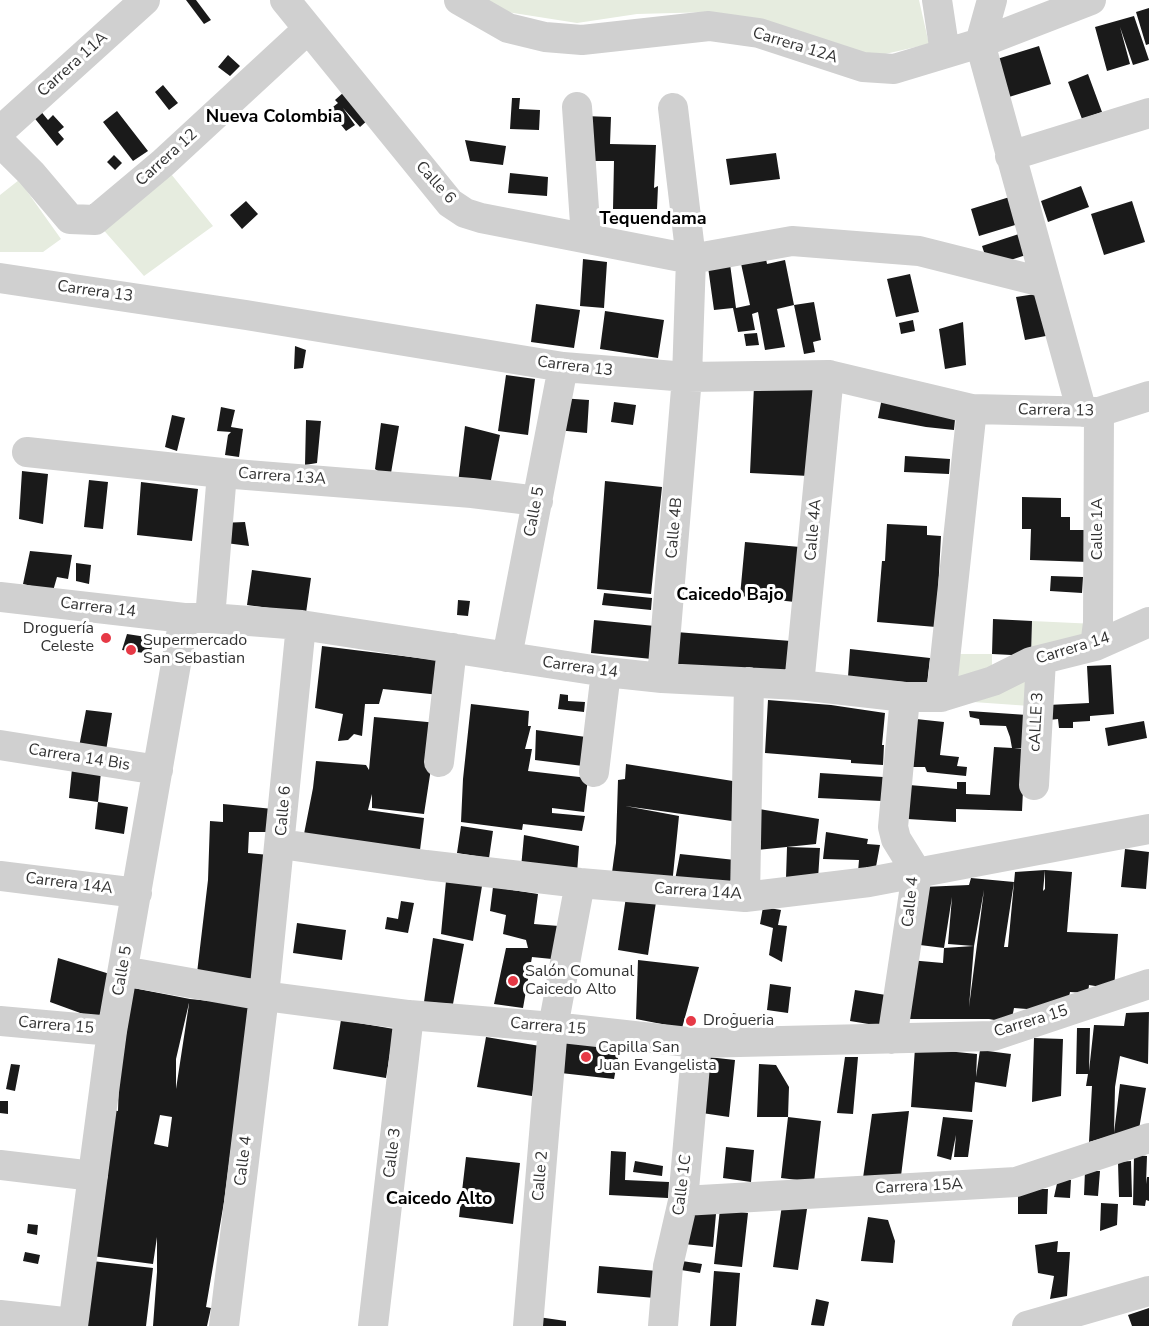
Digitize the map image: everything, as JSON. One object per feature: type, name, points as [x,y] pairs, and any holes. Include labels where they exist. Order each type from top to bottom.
[{"type":"street","name":"Carrera 11A","points":[[0,131],[145,0]]},
{"type":"street","name":"Calle 6","points":[[285,0],[450,203],[465,213],[691,259]]},
{"type":"street","name":"Carrera 12A","points":[[459,0],[508,28],[545,37],[582,40],[710,26],[759,33],[862,67],[894,69],[980,43],[1091,0]]},
{"type":"street","points":[[937,0],[945,53]]},
{"type":"street","points":[[980,43],[992,0]]},
{"type":"street","name":"Carrera 12","points":[[0,142],[31,173],[70,219],[95,220],[163,163],[309,29]]},
{"type":"street","name":"Calle 1A","points":[[980,43],[1046,283],[1090,412],[1098,623],[1095,646]]},
{"type":"street","points":[[578,107],[586,238]]},
{"type":"street","name":"Calle 4B","points":[[662,678],[687,377],[691,259],[673,108]]},
{"type":"street","points":[[1010,156],[1147,123]]},
{"type":"street","points":[[691,259],[792,242],[919,251],[1046,283]]},
{"type":"street","name":"Carrera 13","points":[[0,278],[246,315],[563,367],[687,377],[829,375],[972,409],[1090,412],[1149,396]]},
{"type":"street","name":"Calle 5","points":[[507,657],[563,367]]},
{"type":"street","name":"Calle 4A","points":[[799,686],[829,375]]},
{"type":"street","points":[[941,697],[972,409]]},
{"type":"street","name":"Carrera 13A","points":[[27,452],[222,473],[472,492],[538,501]]},
{"type":"street","name":"Calle 5","points":[[73,1325],[112,1031],[158,770],[197,618],[222,473]]},
{"type":"street","name":"Carrera 14","points":[[0,597],[197,618],[302,625],[606,672],[662,678],[799,686],[905,697],[941,697],[993,681],[1030,662],[1095,646],[1149,622]]},
{"type":"street","name":"Calle 6","points":[[264,996],[302,625]]},
{"type":"street","points":[[439,762],[452,648]]},
{"type":"street","name":"cALLE 3","points":[[1034,785],[1041,660]]},
{"type":"street","points":[[594,772],[606,672]]},
{"type":"street","points":[[744,897],[749,682]]},
{"type":"street","name":"Calle 4","points":[[892,1039],[917,873],[896,839],[893,827],[905,697]]},
{"type":"street","name":"Carrera 14 Bis","points":[[0,745],[158,770]]},
{"type":"street","name":"Carrera 14A","points":[[281,844],[426,865],[580,883],[744,897],[869,882],[1149,829]]},
{"type":"street","name":"Carrera 14A","points":[[0,876],[137,893]]},
{"type":"street","points":[[553,1027],[580,883]]},
{"type":"street","name":"Carrera 15","points":[[123,971],[264,996],[409,1015],[553,1027],[697,1043],[993,1036],[1149,984]]},
{"type":"street","name":"Calle 4","points":[[224,1326],[264,996]]},
{"type":"street","name":"Calle 3","points":[[373,1326],[409,1015]]},
{"type":"street","name":"Carrera 15","points":[[0,1022],[112,1031]]},
{"type":"street","name":"Calle 2","points":[[528,1326],[553,1027]]},
{"type":"street","name":"Calle 1C","points":[[663,1326],[668,1266],[683,1201],[697,1043]]},
{"type":"street","name":"Carrera 15A","points":[[683,1201],[1016,1182],[1149,1138]]},
{"type":"street","points":[[0,1165],[93,1176]]},
{"type":"street","points":[[1027,1326],[1149,1291]]},
{"type":"street","points":[[0,1315],[73,1325]]},
{"type":"shaded area","points":[[483,0],[919,0],[929,44],[872,57],[712,12],[637,14],[577,23],[507,12]]},
{"type":"shaded area","points":[[167,169],[213,226],[144,276],[100,226]]},
{"type":"shaded area","points":[[19,180],[61,239],[43,252],[0,252],[0,195]]},
{"type":"shaded area","points":[[1032,621],[1096,624],[1093,645],[1031,661]]},
{"type":"shaded area","points":[[955,654],[992,654],[992,680],[957,691]]},
{"type":"shaded area","points":[[1035,670],[1030,706],[973,702]]},
{"type":"building","points":[[186,0],[196,0],[211,20],[204,24]]},
{"type":"building","points":[[1149,8],[1149,44],[1146,45],[1136,12]]},
{"type":"building","points":[[1134,16],[1149,60],[1133,65],[1120,27],[1130,64],[1107,71],[1095,27]]},
{"type":"building","points":[[1039,46],[1051,84],[1009,97],[997,59]]},
{"type":"building","points":[[228,55],[240,66],[230,76],[218,67]]},
{"type":"building","points":[[1088,74],[1102,112],[1082,119],[1068,82]]},
{"type":"building","points":[[163,85],[178,103],[169,110],[155,92]]},
{"type":"building","points":[[344,92],[369,119],[360,127],[343,108],[355,125],[346,131],[329,110],[338,103],[335,100]]},
{"type":"building","points":[[512,98],[520,98],[519,109],[540,110],[539,130],[510,129]]},
{"type":"building","points":[[39,109],[48,120],[53,115],[64,127],[58,132],[64,139],[57,146],[32,115]]},
{"type":"building","points":[[117,111],[148,151],[133,161],[103,122]]},
{"type":"building","points":[[584,116],[611,117],[610,144],[656,145],[654,188],[658,186],[657,209],[613,209],[614,161],[587,161]]},
{"type":"building","points":[[465,140],[506,146],[503,165],[470,161]]},
{"type":"building","points":[[776,153],[780,179],[730,185],[726,159]]},
{"type":"building","points":[[114,155],[122,163],[115,170],[107,162]]},
{"type":"building","points":[[510,173],[548,177],[547,196],[508,193]]},
{"type":"building","points":[[1081,186],[1089,207],[1048,222],[1041,201]]},
{"type":"building","points":[[1016,195],[1025,222],[979,236],[971,209]]},
{"type":"building","points":[[246,201],[258,214],[242,229],[230,215]]},
{"type":"building","points":[[1132,201],[1145,242],[1104,255],[1091,214]]},
{"type":"building","points":[[1022,233],[1029,254],[989,267],[982,246]]},
{"type":"building","points":[[765,254],[767,264],[785,260],[794,305],[777,309],[785,347],[765,350],[758,312],[752,314],[755,330],[738,332],[733,308],[714,310],[708,267],[730,264],[736,308],[750,305],[740,259]]},
{"type":"building","points":[[583,259],[607,262],[604,308],[580,306]]},
{"type":"building","points":[[910,274],[919,312],[896,317],[887,279]]},
{"type":"building","points":[[1042,293],[1051,335],[1025,340],[1016,297]]},
{"type":"building","points":[[814,302],[821,340],[813,342],[815,352],[804,354],[794,305]]},
{"type":"building","points":[[536,304],[580,310],[574,348],[531,342]]},
{"type":"building","points":[[605,311],[664,320],[658,358],[600,349]]},
{"type":"building","points":[[913,320],[915,331],[901,334],[899,323]]},
{"type":"building","points":[[963,322],[966,365],[945,369],[939,329]]},
{"type":"building","points":[[757,333],[759,345],[746,346],[744,334]]},
{"type":"building","points":[[295,346],[306,350],[303,368],[294,369]]},
{"type":"building","points":[[506,375],[535,379],[528,435],[498,431]]},
{"type":"building","points":[[754,386],[813,389],[809,476],[750,473]]},
{"type":"building","points":[[560,398],[589,400],[587,433],[557,430]]},
{"type":"building","points":[[882,398],[956,409],[954,430],[878,418]]},
{"type":"building","points":[[614,402],[636,405],[633,425],[611,422]]},
{"type":"building","points":[[221,407],[235,410],[231,427],[243,429],[239,457],[225,455],[228,435],[231,432],[217,431]]},
{"type":"building","points":[[172,415],[185,418],[177,451],[165,447]]},
{"type":"building","points":[[306,420],[321,421],[317,463],[305,465]]},
{"type":"building","points":[[381,423],[399,426],[390,479],[375,469]]},
{"type":"building","points":[[465,426],[500,435],[489,490],[458,483]]},
{"type":"building","points":[[905,456],[950,459],[949,474],[904,472]]},
{"type":"building","points":[[22,471],[48,474],[43,524],[19,519]]},
{"type":"building","points":[[89,480],[108,482],[103,529],[84,527]]},
{"type":"building","points":[[605,481],[662,487],[651,594],[597,589]]},
{"type":"building","points":[[141,482],[198,489],[192,541],[137,535]]},
{"type":"building","points":[[1022,497],[1061,498],[1061,517],[1070,517],[1070,530],[1090,530],[1089,562],[1030,560],[1031,529],[1022,529]]},
{"type":"building","points":[[245,522],[249,546],[218,542],[220,523]]},
{"type":"building","points":[[887,524],[927,526],[927,535],[941,536],[936,627],[877,622]]},
{"type":"building","points":[[745,542],[800,547],[795,602],[740,596]]},
{"type":"building","points":[[30,551],[72,555],[68,579],[57,577],[53,591],[23,584]]},
{"type":"building","points":[[76,563],[91,565],[89,584],[76,581]]},
{"type":"building","points":[[252,570],[311,578],[306,613],[247,605]]},
{"type":"building","points":[[1051,576],[1083,577],[1082,593],[1050,591]]},
{"type":"building","points":[[604,593],[652,598],[651,610],[602,605]]},
{"type":"building","points":[[458,600],[470,601],[468,616],[457,615]]},
{"type":"building","points":[[993,619],[1032,621],[1031,656],[992,654]]},
{"type":"building","points":[[594,620],[655,626],[652,659],[591,653]]},
{"type":"building","points":[[676,632],[791,641],[789,674],[673,665]]},
{"type":"building","points":[[127,634],[153,638],[151,654],[122,650]]},
{"type":"building","points":[[322,646],[443,661],[440,695],[383,689],[379,704],[365,704],[362,736],[354,734],[348,740],[338,741],[343,714],[315,708]]},
{"type":"building","points":[[850,649],[930,658],[927,684],[848,677]]},
{"type":"building","points":[[1111,665],[1114,714],[1090,716],[1090,721],[1073,722],[1073,728],[1059,728],[1058,719],[1049,720],[1048,705],[1089,703],[1087,666]]},
{"type":"building","points":[[560,694],[568,695],[568,701],[585,702],[584,712],[558,709]]},
{"type":"building","points":[[768,700],[831,705],[885,713],[883,765],[765,753]]},
{"type":"building","points":[[471,704],[529,711],[528,726],[531,726],[525,749],[532,749],[528,771],[588,778],[584,812],[552,808],[552,813],[585,816],[582,831],[523,824],[522,830],[461,822]]},
{"type":"building","points":[[86,710],[112,713],[106,751],[79,747]]},
{"type":"building","points":[[969,711],[1027,715],[1023,748],[1014,748],[1025,749],[1022,811],[956,809],[956,822],[908,819],[909,785],[957,789],[957,782],[966,782],[966,794],[990,795],[994,747],[1012,748],[1010,737],[1006,726],[980,725],[979,719],[970,717]]},
{"type":"building","points":[[374,717],[438,723],[424,814],[372,808],[372,794],[368,810],[424,818],[420,850],[304,834],[316,761],[366,765],[369,770]]},
{"type":"building","points":[[916,719],[944,722],[940,755],[959,757],[957,766],[967,767],[966,776],[927,772],[925,767],[911,767]]},
{"type":"building","points":[[1144,721],[1147,738],[1108,746],[1105,728]]},
{"type":"building","points":[[536,730],[593,738],[591,767],[535,760]]},
{"type":"building","points":[[626,764],[739,782],[739,822],[625,806],[679,816],[672,885],[611,880],[616,843],[618,780],[625,779]]},
{"type":"building","points":[[72,769],[101,772],[98,802],[69,798]]},
{"type":"building","points":[[820,773],[883,777],[882,801],[818,798]]},
{"type":"building","points":[[98,802],[128,807],[124,834],[95,829]]},
{"type":"building","points":[[223,804],[273,809],[273,832],[249,832],[248,853],[269,855],[254,979],[197,973],[208,880],[210,821],[223,822]]},
{"type":"building","points":[[759,809],[819,819],[816,844],[757,850]]},
{"type":"building","points":[[461,826],[493,831],[489,858],[457,853]]},
{"type":"building","points":[[826,832],[868,839],[867,844],[880,845],[875,872],[858,872],[859,860],[823,859]]},
{"type":"building","points":[[524,835],[579,846],[577,873],[521,868]]},
{"type":"building","points":[[787,847],[820,848],[818,879],[786,878]]},
{"type":"building","points":[[1125,849],[1149,852],[1146,889],[1121,887]]},
{"type":"building","points":[[680,854],[735,860],[730,885],[675,880]]},
{"type":"building","points":[[1045,870],[1072,872],[1067,932],[1118,934],[1114,989],[1089,985],[1088,993],[1070,992],[1068,1002],[1053,1011],[1014,1008],[1011,1023],[989,1019],[899,1019],[909,960],[943,963],[944,948],[912,944],[923,887],[969,885],[971,878],[1014,882],[1004,947],[1008,947],[1015,872]],"holes":[[[984,890],[969,1007],[974,946]],[[952,897],[948,944],[974,946],[944,948]]]},
{"type":"building","points":[[446,881],[482,886],[473,941],[441,934]]},
{"type":"building","points":[[493,887],[538,894],[534,924],[571,927],[562,960],[532,957],[523,1008],[494,1004],[506,948],[528,948],[526,940],[503,934],[506,915],[490,911]]},
{"type":"building","points":[[626,897],[656,902],[648,955],[618,950]]},
{"type":"building","points":[[401,901],[414,903],[408,933],[385,929],[387,917],[398,919]]},
{"type":"building","points":[[763,907],[781,910],[778,925],[787,926],[782,962],[769,955],[773,928],[760,924]]},
{"type":"building","points":[[297,923],[346,930],[342,960],[293,953]]},
{"type":"building","points":[[433,938],[464,944],[453,1004],[424,1002]]},
{"type":"building","points":[[58,958],[113,975],[105,1022],[50,1002]]},
{"type":"building","points":[[638,960],[699,967],[682,1028],[636,1019]]},
{"type":"building","points":[[770,984],[791,987],[788,1013],[767,1010]]},
{"type":"building","points":[[133,988],[190,999],[250,1005],[224,1202],[206,1307],[211,1308],[207,1326],[153,1326],[157,1237],[153,1264],[92,1256],[111,1110],[118,1111],[119,1082]],"holes":[[[189,1004],[176,1089],[176,1059]],[[160,1115],[172,1117],[168,1147],[154,1144]]]},
{"type":"building","points":[[855,990],[886,995],[881,1026],[850,1021]]},
{"type":"building","points":[[1149,1012],[1148,1064],[1120,1056],[1115,1087],[1114,1133],[1120,1084],[1146,1088],[1138,1135],[1114,1135],[1089,1142],[1092,1086],[1086,1086],[1088,1074],[1076,1074],[1077,1028],[1090,1028],[1089,1071],[1094,1025],[1124,1026],[1126,1013]]},
{"type":"building","points":[[733,1013],[757,1020],[754,1034],[729,1027]]},
{"type":"building","points":[[341,1020],[394,1029],[386,1078],[333,1069]]},
{"type":"building","name":"Capilla San Juan Evangelista","points":[[557,1034],[621,1042],[614,1079],[552,1072]]},
{"type":"building","points":[[486,1037],[540,1046],[532,1096],[477,1087]]},
{"type":"building","points":[[1034,1038],[1063,1039],[1061,1096],[1032,1102]]},
{"type":"building","points":[[915,1048],[977,1054],[976,1077],[980,1050],[1011,1054],[1006,1087],[975,1082],[972,1112],[911,1107]]},
{"type":"building","points":[[708,1057],[735,1060],[729,1117],[702,1113]]},
{"type":"building","points":[[845,1057],[858,1057],[853,1114],[837,1113]]},
{"type":"building","points":[[11,1064],[20,1065],[15,1091],[6,1089]]},
{"type":"building","points":[[759,1064],[776,1065],[789,1087],[788,1117],[757,1117]]},
{"type":"building","points":[[0,1101],[8,1101],[8,1114],[0,1113]]},
{"type":"building","points":[[909,1111],[901,1176],[863,1178],[872,1114]]},
{"type":"building","points":[[788,1117],[821,1121],[814,1182],[781,1178]]},
{"type":"building","points":[[943,1117],[973,1120],[968,1157],[954,1157],[956,1135],[951,1160],[937,1156]]},
{"type":"building","points":[[726,1147],[754,1150],[751,1182],[723,1178]]},
{"type":"building","points":[[611,1151],[626,1152],[625,1180],[669,1182],[668,1198],[609,1195]]},
{"type":"building","points":[[1134,1155],[1147,1156],[1146,1184],[1147,1177],[1149,1177],[1149,1201],[1146,1200],[1145,1206],[1133,1205]]},
{"type":"building","points":[[466,1157],[520,1163],[513,1224],[459,1217]]},
{"type":"building","points":[[635,1161],[663,1166],[662,1176],[633,1172]]},
{"type":"building","points":[[1131,1161],[1132,1197],[1119,1197],[1118,1162]]},
{"type":"building","points":[[1085,1171],[1100,1171],[1098,1196],[1084,1195]]},
{"type":"building","points":[[1058,1179],[1071,1180],[1070,1198],[1054,1197]]},
{"type":"building","points":[[1018,1189],[1048,1189],[1047,1214],[1018,1214]]},
{"type":"building","points":[[1101,1203],[1118,1204],[1117,1225],[1100,1231]]},
{"type":"building","points":[[782,1205],[807,1209],[798,1270],[773,1267]]},
{"type":"building","points":[[720,1209],[748,1213],[742,1267],[714,1264]]},
{"type":"building","points":[[687,1211],[716,1214],[713,1247],[684,1244]]},
{"type":"building","points":[[868,1217],[888,1220],[895,1241],[893,1263],[861,1261]]},
{"type":"building","points":[[28,1224],[38,1225],[37,1235],[27,1233]]},
{"type":"building","points":[[1058,1241],[1057,1252],[1070,1252],[1067,1296],[1050,1299],[1054,1276],[1038,1273],[1035,1245]]},
{"type":"building","points":[[25,1252],[40,1255],[38,1264],[23,1261]]},
{"type":"building","points":[[92,1261],[153,1268],[146,1326],[86,1326]]},
{"type":"building","points":[[682,1261],[702,1264],[700,1273],[681,1270]]},
{"type":"building","points":[[599,1266],[657,1271],[655,1298],[597,1293]]},
{"type":"building","points":[[714,1271],[740,1273],[736,1326],[710,1326]]},
{"type":"building","points":[[816,1299],[829,1302],[824,1326],[811,1325]]},
{"type":"building","points":[[1149,1308],[1149,1326],[1132,1326],[1128,1315]]},
{"type":"building","points":[[538,1317],[566,1321],[566,1326],[537,1326]]},
{"type":"place","name":"Droguería Celeste","points":[[106,638]]},
{"type":"place","name":"Supermercado San Sebastian","points":[[131,650]]},
{"type":"place","name":"Salón Comunal Caicedo Alto","points":[[513,981]]},
{"type":"place","name":"Drogueria","points":[[691,1021]]},
{"type":"place","name":"Capilla San Juan Evangelista","points":[[586,1057]]},
{"type":"district","name":"Nueva Colombia","points":[[274,118]]},
{"type":"district","name":"Tequendama","points":[[653,220]]},
{"type":"district","name":"Caicedo Bajo","points":[[730,596]]},
{"type":"district","name":"Caicedo Alto","points":[[439,1200]]}]
